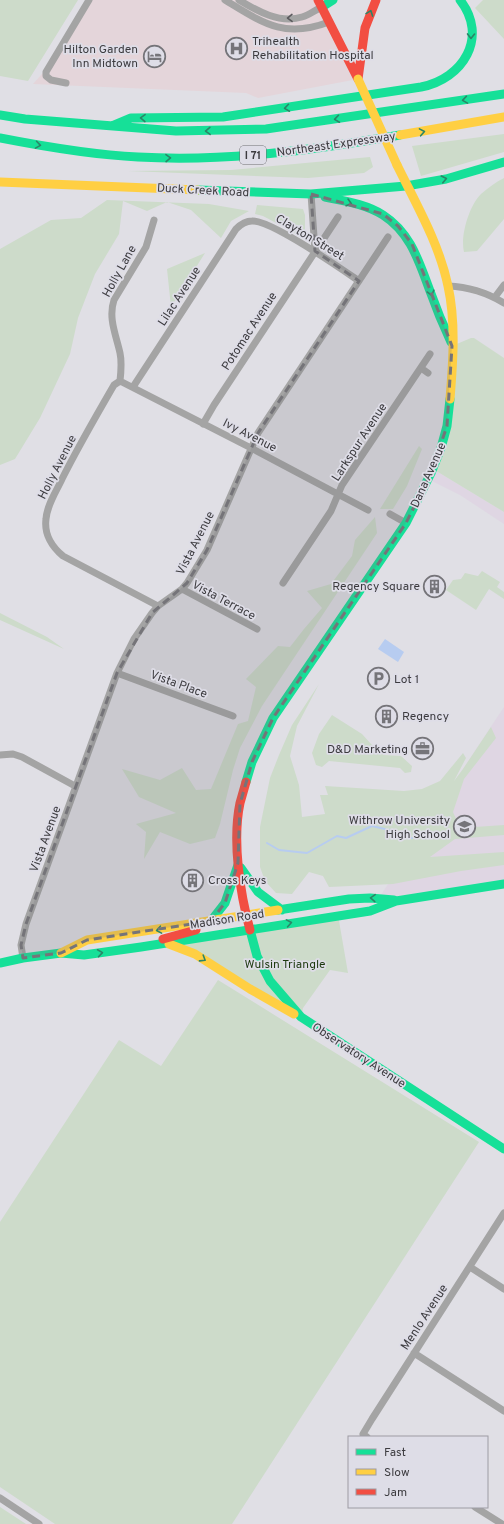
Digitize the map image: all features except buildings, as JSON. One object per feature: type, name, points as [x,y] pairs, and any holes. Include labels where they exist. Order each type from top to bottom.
[{"type":"main road","points":[[320,3],[333,0]]},
{"type":"main road","points":[[358,79],[362,40],[371,8],[376,0]]},
{"type":"main road","points":[[110,127],[131,118],[223,117],[421,87],[437,83],[448,78],[458,69],[468,53],[472,32],[466,11],[460,0]]},
{"type":"main road","name":"Dana Avenue","points":[[250,930],[246,916],[238,863],[238,823],[244,787],[252,762],[273,718],[406,522],[431,473],[441,448],[447,426],[452,376],[453,326],[448,286],[441,262],[429,231],[396,165],[358,79],[320,3]]},
{"type":"main road","name":"Northeast Expressway","points":[[0,115],[25,119],[176,132],[266,129],[504,94]]},
{"type":"main road","name":"Northeast Expressway","points":[[0,138],[82,152],[159,158],[227,157],[307,150],[504,117]]},
{"type":"main road","name":"Duck Creek Road","points":[[0,182],[311,194],[406,186],[446,179],[504,162]]},
{"type":"main road","points":[[311,194],[342,201],[383,214],[398,226],[412,244],[420,262],[433,301],[452,346]]},
{"type":"main road","points":[[238,863],[251,885],[263,898],[282,910]]},
{"type":"main road","points":[[212,921],[225,903],[238,863]]},
{"type":"main road","name":"Madison Road","points":[[0,963],[23,958],[61,953],[84,955],[250,930],[370,911],[396,901],[504,884]]},
{"type":"main road","name":"Madison Road","points":[[61,953],[87,940],[349,899],[370,898],[396,901]]},
{"type":"main road","points":[[141,947],[185,932],[241,922],[246,916]]},
{"type":"main road","name":"Observatory Avenue","points":[[250,930],[257,956],[265,974],[278,992],[301,1017],[504,1149]]},
{"type":"main road","points":[[167,943],[195,954],[250,989],[301,1017]]},
{"type":"street","points":[[66,83],[52,80],[46,76],[46,72],[89,0]]},
{"type":"street","points":[[225,0],[267,24],[279,28],[294,30],[329,22]]},
{"type":"street","points":[[239,0],[270,16],[283,18],[302,17],[320,3]]},
{"type":"street","points":[[311,194],[315,251]]},
{"type":"street","name":"Potomac Avenue","points":[[203,424],[338,217]]},
{"type":"street","name":"Holly Lane","points":[[120,381],[120,353],[115,337],[112,306],[114,300],[146,246],[154,220]]},
{"type":"street","name":"Clayton Street","points":[[248,222],[254,221],[265,223],[315,251],[359,281]]},
{"type":"street","name":"Lilac Avenue","points":[[133,387],[236,229],[248,222]]},
{"type":"street","name":"Vista Avenue","points":[[23,958],[21,938],[117,673],[144,623],[158,606],[182,589],[187,583],[207,550],[251,448],[262,427],[388,237]]},
{"type":"street","points":[[495,298],[504,285]]},
{"type":"street","points":[[448,286],[478,290],[504,303]]},
{"type":"street","name":"Larkspur Avenue","points":[[283,583],[331,511],[342,485],[430,354]]},
{"type":"street","points":[[421,368],[428,373]]},
{"type":"street","name":"Ivy Avenue","points":[[120,381],[368,510]]},
{"type":"street","name":"Holly Avenue","points":[[120,381],[114,385],[73,458],[47,510],[46,527],[53,547],[63,556],[158,606]]},
{"type":"street","points":[[390,514],[406,522]]},
{"type":"street","name":"Vista Terrace","points":[[182,589],[257,629]]},
{"type":"street","name":"Vista Place","points":[[117,673],[233,716]]},
{"type":"street","points":[[0,755],[13,754],[22,757],[75,786]]},
{"type":"street","name":"Menlo Avenue","points":[[365,1436],[414,1353],[504,1213]]},
{"type":"street","points":[[470,1267],[504,1289]]},
{"type":"street","points":[[414,1353],[504,1411]]},
{"type":"street","points":[[0,1498],[39,1524]]},
{"type":"street","points":[[477,1508],[502,1524]]},
{"type":"highlighted area","points":[[311,194],[383,214],[398,226],[412,244],[452,346],[447,426],[431,473],[406,523],[273,718],[252,762],[240,804],[238,863],[225,903],[211,921],[87,940],[61,953],[23,958],[21,945],[26,924],[117,673],[152,613],[187,583],[207,550],[258,433],[359,281],[315,251]]},
{"type":"shaded area","points":[[89,0],[318,0],[358,79],[258,98],[246,93],[33,84],[49,66]]},
{"type":"shaded area","points":[[433,469],[504,512],[504,524],[460,495],[428,479]]},
{"type":"shaded area","name":"Withrow University High School","points":[[504,707],[504,884],[379,898],[463,769]]},
{"type":"green space","points":[[0,0],[78,0],[28,81],[0,76]]},
{"type":"green space","points":[[483,0],[504,0],[504,39],[475,8]]},
{"type":"green space","points":[[504,134],[504,152],[421,176],[412,146]]},
{"type":"green space","points":[[370,157],[373,167],[364,173],[308,178],[128,171],[231,170]]},
{"type":"green space","points":[[504,178],[504,219],[477,251],[464,252],[464,230],[469,213],[481,194]]},
{"type":"green space","points":[[107,200],[166,202],[147,211],[123,201],[119,234],[95,274],[78,318],[70,354],[40,418],[15,459],[0,465],[0,249],[51,220],[81,218]]},
{"type":"green space","points":[[168,202],[209,204],[249,211],[231,221],[221,238],[191,210]]},
{"type":"green space","points":[[257,205],[303,209],[305,215],[305,230],[300,234],[297,234],[263,216],[255,214]]},
{"type":"green space","points":[[205,253],[171,307],[167,269]]},
{"type":"green space","points":[[474,338],[504,358],[504,512],[433,469],[441,448],[452,346]]},
{"type":"green space","points":[[419,446],[422,449],[407,486],[393,509],[380,509]]},
{"type":"green space","points":[[375,517],[377,533],[262,706],[240,748],[215,838],[190,844],[160,832],[144,859],[146,832],[136,824],[176,813],[139,797],[122,769],[160,780],[182,768],[196,790],[211,789],[238,724],[248,721],[256,687],[246,679],[278,646],[290,647],[322,608],[307,591],[331,584],[352,556],[355,540]]},
{"type":"green space","points":[[482,571],[500,582],[497,587],[504,592],[504,599],[489,589],[476,610],[446,590],[453,580],[461,579],[465,573],[478,576]]},
{"type":"green space","points":[[0,613],[47,637],[64,649],[0,620]]},
{"type":"green space","points":[[319,684],[297,726],[290,756],[299,785],[302,817],[325,814],[320,795],[328,795],[325,786],[404,791],[422,789],[440,781],[463,753],[466,758],[454,781],[491,727],[496,738],[464,779],[453,812],[460,828],[504,825],[504,835],[455,839],[430,857],[504,852],[504,865],[461,871],[393,884],[329,887],[323,876],[309,872],[292,894],[276,893],[265,881],[260,867],[260,827],[270,778],[292,725]]},
{"type":"green space","points":[[332,715],[362,734],[384,755],[401,756],[412,766],[411,772],[405,773],[400,768],[329,761],[322,767],[316,765],[312,753],[319,734]]},
{"type":"green space","name":"Wulsin Triangle","points":[[338,915],[348,973],[330,970],[303,1008],[301,1017],[167,943]]},
{"type":"green space","points":[[218,980],[479,1142],[232,1524],[55,1524],[0,1487],[0,1222],[119,1040],[161,1066]]},
{"type":"green space","points":[[0,1507],[26,1524],[0,1524]]},
{"type":"water","points":[[385,639],[404,652],[398,662],[378,649]]},
{"type":"waterway","points":[[365,816],[372,826]]},
{"type":"waterway","points":[[267,843],[279,850],[307,853],[337,836],[346,838],[372,826],[389,830],[404,838],[412,838]]},
{"type":"traffic: fast","points":[[322,7],[333,0]]},
{"type":"traffic: fast","points":[[112,126],[131,118],[223,117],[421,87],[436,82],[449,75],[459,66],[467,54],[471,42],[472,28],[468,14],[460,0]]},
{"type":"traffic: fast","points":[[0,115],[25,119],[176,131],[266,129],[504,94]]},
{"type":"traffic: fast","points":[[0,138],[52,147],[121,156],[204,158],[270,154],[400,135]]},
{"type":"traffic: fast","points":[[406,186],[446,179],[504,162]]},
{"type":"traffic: fast","points":[[198,190],[311,194],[406,186]]},
{"type":"traffic: fast","points":[[325,197],[355,203],[376,211],[393,222],[401,230],[418,259],[451,342]]},
{"type":"traffic: fast","points":[[246,782],[252,762],[273,718],[406,523],[431,473],[441,448],[447,426],[450,399]]},
{"type":"traffic: fast","points":[[211,921],[225,903],[238,865]]},
{"type":"traffic: fast","points":[[241,868],[258,892],[282,910]]},
{"type":"traffic: fast","points":[[0,963],[23,958],[61,953],[84,955],[141,947],[370,911],[396,901],[504,884]]},
{"type":"traffic: fast","points":[[278,910],[349,899],[370,898],[394,900]]},
{"type":"traffic: fast","points":[[250,930],[257,956],[270,981],[301,1017],[504,1149]]},
{"type":"traffic: slow","points":[[358,79],[397,165]]},
{"type":"traffic: slow","points":[[400,135],[504,117]]},
{"type":"traffic: slow","points":[[397,165],[433,239],[448,286],[451,300],[453,328],[450,399]]},
{"type":"traffic: slow","points":[[0,182],[198,190]]},
{"type":"traffic: slow","points":[[61,953],[87,940],[278,910]]},
{"type":"traffic: slow","points":[[169,944],[195,954],[250,989],[294,1014]]},
{"type":"traffic: jam","points":[[318,0],[358,79]]},
{"type":"traffic: jam","points":[[358,79],[365,28],[376,0]]},
{"type":"traffic: jam","points":[[246,782],[240,803],[238,818],[237,850],[240,884],[250,930]]},
{"type":"traffic: jam","points":[[163,939],[196,930]]},
{"type":"place","name":"Trihealth Rehabilitation Hospital","points":[[237,48]]},
{"type":"place","name":"Hilton Garden Inn Midtown","points":[[154,56]]},
{"type":"place","name":"Regency Square","points":[[435,586]]},
{"type":"place","name":"Lot 1","points":[[378,679]]},
{"type":"place","name":"Regency","points":[[387,716]]},
{"type":"place","name":"D&D Marketing","points":[[423,749]]},
{"type":"place","name":"Withrow University High School","points":[[465,827]]},
{"type":"place","name":"Cross Keys","points":[[192,880]]}]
